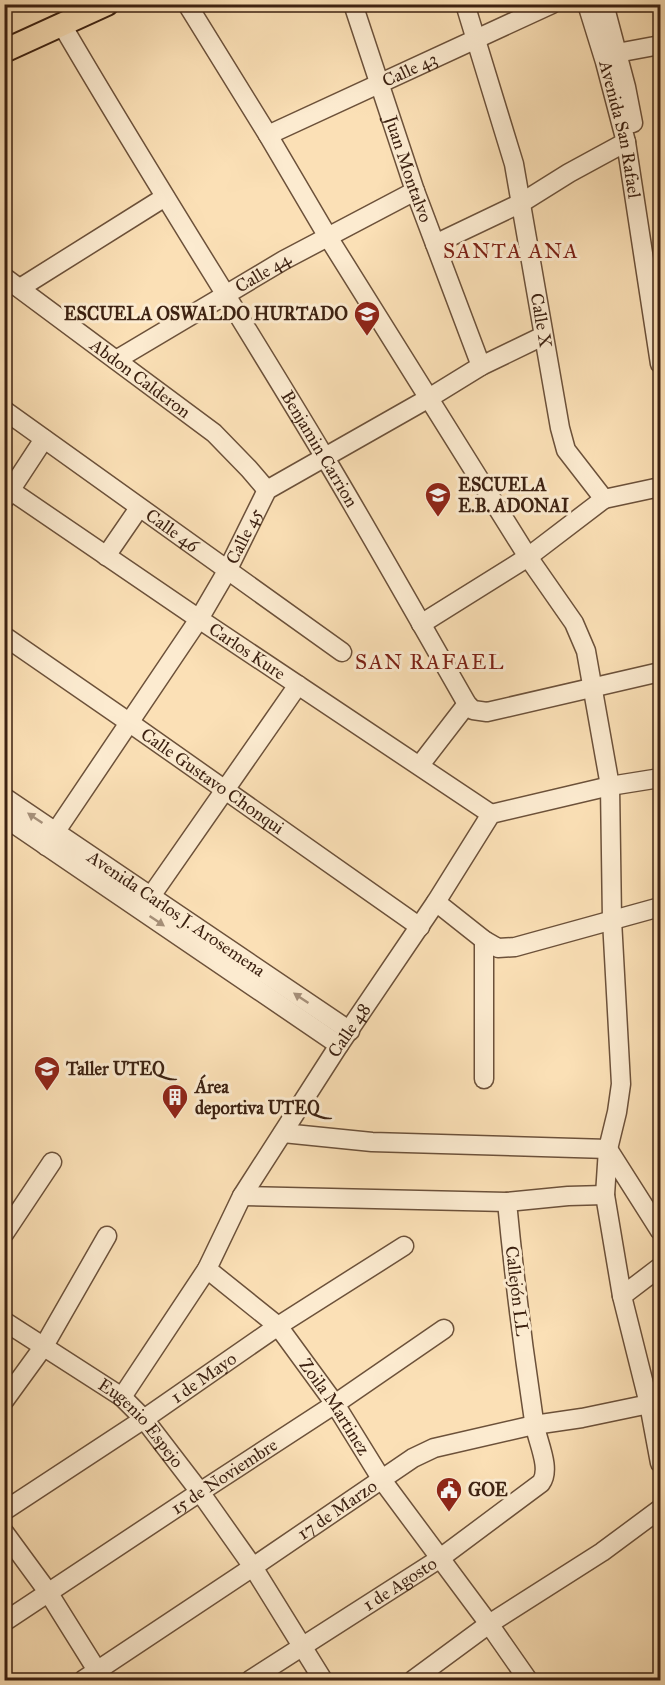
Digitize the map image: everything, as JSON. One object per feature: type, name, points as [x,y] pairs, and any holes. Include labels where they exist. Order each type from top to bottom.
[{"type":"main road","points":[[4,51],[107,5]]},
{"type":"street","points":[[187,4],[328,237],[528,557],[574,623],[586,651],[610,786],[612,920],[621,1084],[608,1149],[605,1195],[622,1296],[655,1400],[660,1463]]},
{"type":"street","name":"Juan Montalvo","points":[[353,4],[415,191],[481,366]]},
{"type":"street","name":"Calle X","points":[[465,4],[514,164],[563,441],[566,450],[604,499]]},
{"type":"street","name":"Calle 43","points":[[268,135],[552,4]]},
{"type":"street","name":"Avenida San Rafael","points":[[587,4],[626,142],[660,364]]},
{"type":"street","name":"Avenida San Rafael","points":[[604,4],[636,136],[660,303]]},
{"type":"street","name":"Benjamin Carrion","points":[[62,25],[325,458],[467,704]]},
{"type":"street","points":[[617,53],[660,45]]},
{"type":"street","points":[[435,244],[521,203],[569,173],[626,142]]},
{"type":"street","name":"Calle 44","points":[[116,360],[284,260],[415,191]]},
{"type":"street","points":[[20,288],[165,197]]},
{"type":"street","name":"Abdon Calderon","points":[[4,277],[214,434],[267,490]]},
{"type":"street","name":"Calle 45","points":[[51,839],[199,620],[227,571],[267,490],[481,366],[543,336]]},
{"type":"street","name":"Calle 46","points":[[4,410],[342,652]]},
{"type":"street","points":[[6,492],[44,439]]},
{"type":"street","points":[[421,624],[528,557],[604,499],[660,487]]},
{"type":"street","name":"Carlos Kure","points":[[6,492],[106,556],[491,814]]},
{"type":"street","points":[[106,556],[140,508]]},
{"type":"street","name":"Calle Gustavo Chonqui","points":[[4,636],[420,927]]},
{"type":"street","points":[[420,765],[467,704],[473,710],[487,712],[660,672]]},
{"type":"street","points":[[151,896],[298,685]]},
{"type":"street","points":[[491,814],[610,786],[660,778]]},
{"type":"street","name":"Avenida Carlos J. Arosemena","points":[[4,797],[51,839],[344,1038]]},
{"type":"street","name":"Calle 48","points":[[122,1397],[207,1269],[242,1196],[344,1038],[420,927],[491,814]]},
{"type":"street","name":"Avenida Carlos J. Arosemena","points":[[4,817],[51,839],[151,896],[344,1038]]},
{"type":"street","points":[[436,902],[484,940],[498,948],[515,947],[660,907]]},
{"type":"street","points":[[484,940],[484,1079]]},
{"type":"street","points":[[283,1133],[372,1142],[608,1149]]},
{"type":"street","points":[[608,1149],[660,1231]]},
{"type":"street","points":[[4,1234],[52,1162]]},
{"type":"street","points":[[242,1196],[507,1202],[605,1195]]},
{"type":"street","name":"Callejón LL","points":[[507,1202],[534,1425],[545,1466],[544,1478]]},
{"type":"street","points":[[4,1401],[44,1346],[107,1236]]},
{"type":"street","name":"1 de Mayo","points":[[4,1511],[144,1419],[278,1326],[404,1245]]},
{"type":"street","points":[[622,1296],[660,1267]]},
{"type":"street","name":"Zoila Martinez","points":[[207,1269],[278,1326],[335,1404],[381,1480],[528,1680]]},
{"type":"street","name":"Eugenio Espejo","points":[[4,1321],[122,1397],[144,1419],[200,1492],[253,1568],[323,1680]]},
{"type":"street","name":"15 de Noviembre","points":[[4,1622],[335,1404],[444,1329]]},
{"type":"street","name":"17 de Marzo","points":[[95,1677],[413,1458],[434,1448],[534,1425],[582,1418],[655,1400]]},
{"type":"street","name":"1 de Agosto","points":[[250,1680],[439,1559],[541,1483],[544,1478]]},
{"type":"street","points":[[413,1680],[489,1624],[602,1552],[660,1509]]},
{"type":"street","points":[[4,1532],[48,1592],[95,1677]]},
{"type":"place","name":"ESCUELA OSWALDO HURTADO","points":[[367,337]]},
{"type":"place","name":"ESCUELA E.B. ADONAI","points":[[438,518]]},
{"type":"place","name":"Taller UTEQ","points":[[47,1092]]},
{"type":"place","name":"Área deportiva UTEQ","points":[[175,1120]]},
{"type":"place","name":"GOE","points":[[449,1513]]},
{"type":"district","name":"SANTA ANA","points":[[511,251]]},
{"type":"district","name":"SAN RAFAEL","points":[[430,662]]}]
